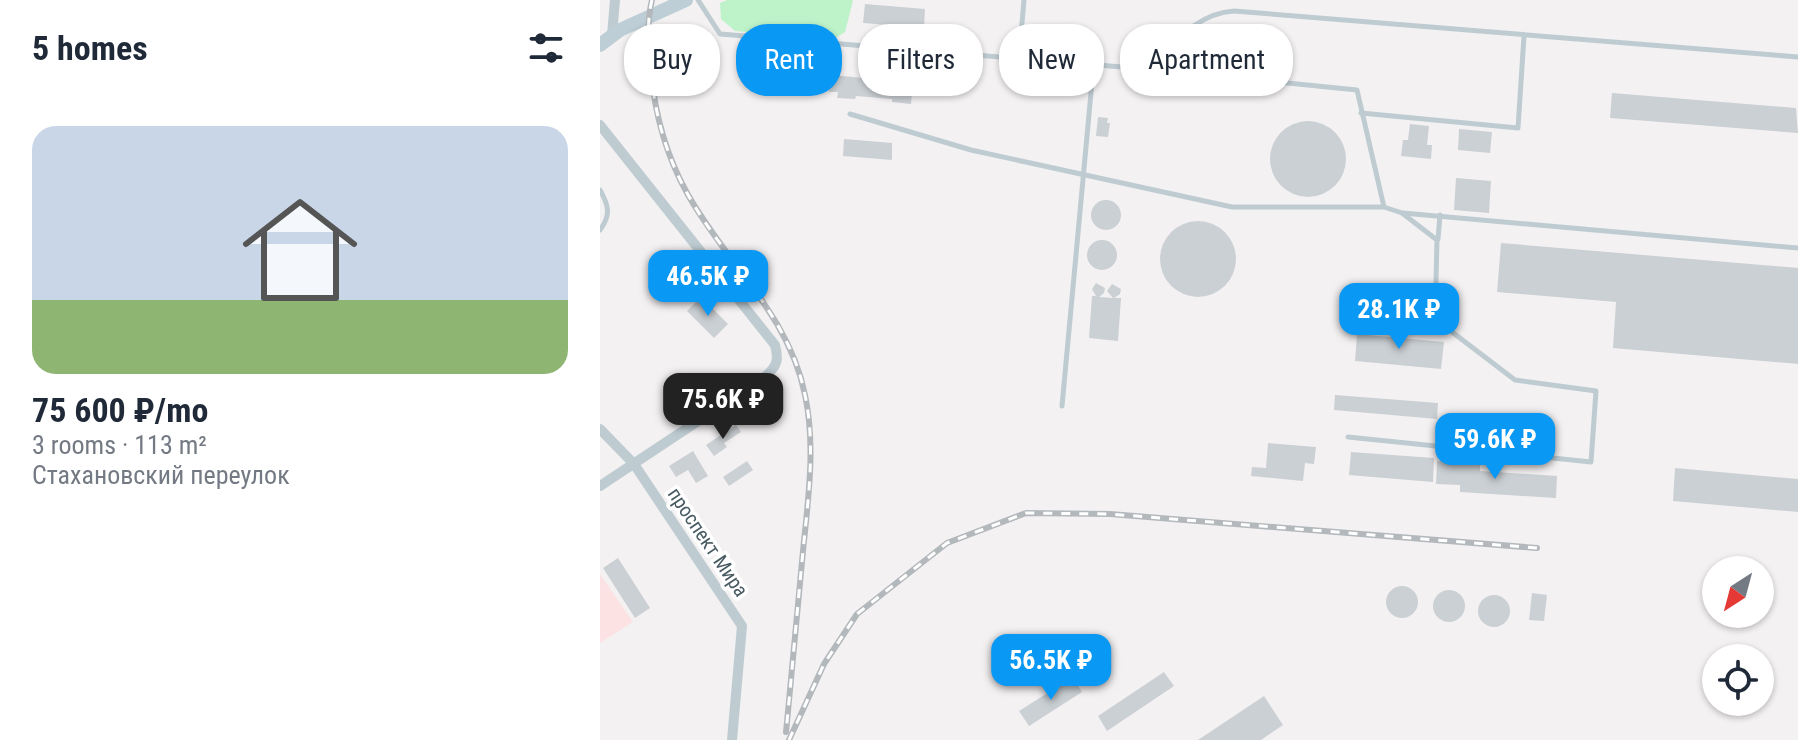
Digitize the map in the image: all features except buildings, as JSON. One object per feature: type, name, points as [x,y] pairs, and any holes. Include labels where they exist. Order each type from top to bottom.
[{"type":"main road","points":[[600,45],[612,35],[686,0]]},
{"type":"street","points":[[612,35],[615,0]]},
{"type":"street","points":[[600,125],[775,345],[778,358],[775,368],[766,376],[600,486]]},
{"type":"street","name":"проспект Мира","points":[[600,429],[634,464],[742,626],[732,740]]},
{"type":"lane","points":[[698,0],[720,34],[999,56]]},
{"type":"lane","points":[[1022,24],[1024,0]]},
{"type":"lane","points":[[1195,24],[1223,11],[1798,57]]},
{"type":"lane","points":[[1361,113],[1518,128],[1524,36]]},
{"type":"lane","points":[[1293,84],[1357,90],[1384,207]]},
{"type":"lane","points":[[1062,406],[1091,96]]},
{"type":"lane","points":[[850,114],[971,150],[1232,207],[1384,207],[1402,213],[1798,248]]},
{"type":"lane","points":[[600,190],[608,204],[609,217],[600,230]]},
{"type":"lane","points":[[1402,213],[1437,240]]},
{"type":"lane","points":[[1348,437],[1591,462],[1596,391],[1515,380],[1435,319],[1440,215]]},
{"type":"shaded area","points":[[600,574],[633,622],[600,643]]},
{"type":"green space","points":[[727,0],[853,1],[842,34],[842,24],[736,24],[735,31],[721,19],[720,3]]},
{"type":"railway","points":[[652,0],[648,36],[653,88],[673,164],[702,218],[771,314],[797,366],[805,395],[810,434],[810,473],[786,732]]},
{"type":"railway","points":[[789,740],[824,664],[857,614],[947,543],[1026,513],[1110,514],[1537,548]]}]
